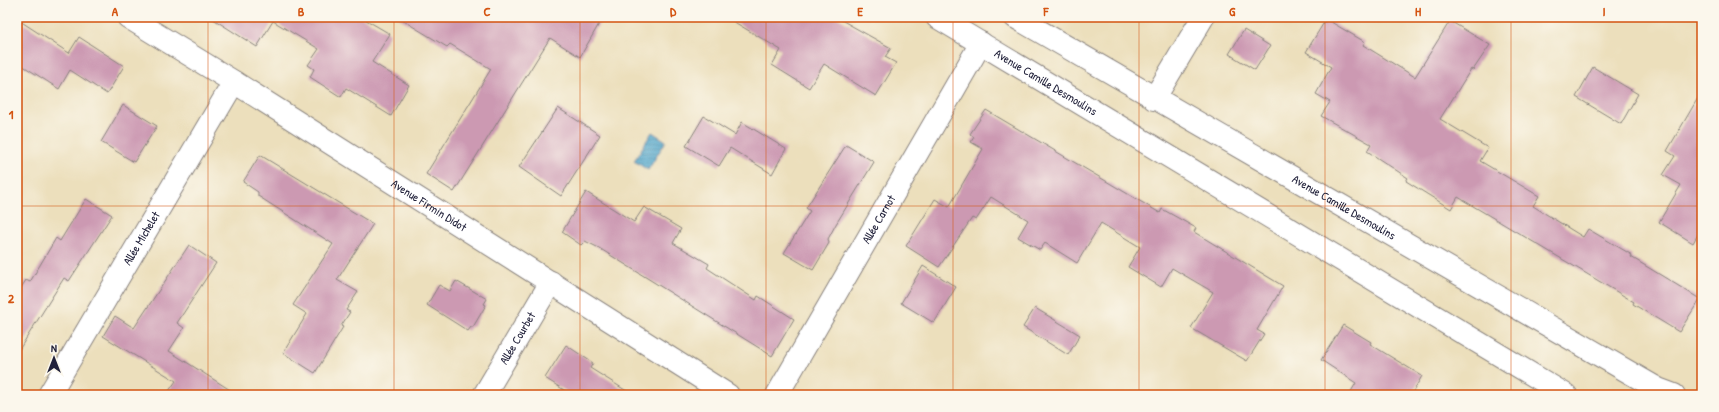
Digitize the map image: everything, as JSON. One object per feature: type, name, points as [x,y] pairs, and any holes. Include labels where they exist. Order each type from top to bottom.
[{"type":"street","name":"Avenue Firmin Didot","points":[[128,17],[234,82],[728,395]]},
{"type":"street","name":"Avenue Camille Desmoulins","points":[[937,17],[1566,395]]},
{"type":"street","name":"Avenue Camille Desmoulins","points":[[1015,17],[1658,389],[1674,395]]},
{"type":"street","points":[[1154,98],[1203,17]]},
{"type":"street","name":"Allée Carnot","points":[[777,395],[981,43]]},
{"type":"street","name":"Allée Michelet","points":[[49,395],[234,82]]},
{"type":"street","name":"Allée Courbet","points":[[484,395],[551,282]]},
{"type":"water","points":[[652,132],[666,141],[648,170],[634,161]]},
{"type":"building","points":[[210,17],[361,17],[390,34],[372,62],[409,85],[391,116],[346,88],[341,97],[310,77],[314,69],[308,65],[319,49],[273,21],[257,47]]},
{"type":"building","points":[[397,17],[603,17],[580,57],[550,38],[454,192],[426,174],[491,69],[450,44],[447,47]]},
{"type":"building","points":[[726,17],[836,17],[891,48],[885,57],[896,63],[876,96],[824,64],[809,88],[772,65],[781,50]]},
{"type":"building","points":[[17,19],[69,53],[79,37],[124,66],[107,94],[70,70],[59,89],[17,62]]},
{"type":"building","points":[[1326,19],[1365,42],[1363,45],[1415,77],[1450,21],[1490,45],[1473,70],[1471,69],[1440,119],[1488,148],[1480,161],[1539,196],[1533,206],[1583,237],[1588,229],[1632,255],[1631,257],[1700,299],[1679,332],[1633,304],[1634,302],[1458,197],[1451,209],[1406,181],[1408,178],[1367,151],[1371,144],[1321,116],[1330,102],[1316,94],[1331,67],[1306,52]]},
{"type":"building","points":[[1244,30],[1270,46],[1255,70],[1229,54]]},
{"type":"building","points":[[1593,67],[1638,94],[1621,124],[1576,97]]},
{"type":"building","points":[[1702,91],[1702,227],[1693,243],[1659,222],[1681,185],[1663,175],[1675,156],[1667,151]]},
{"type":"building","points":[[123,105],[157,126],[134,162],[101,142]]},
{"type":"building","points":[[558,108],[600,135],[561,196],[519,167]]},
{"type":"building","points":[[986,110],[1160,213],[1162,209],[1196,228],[1194,232],[1283,286],[1257,330],[1264,334],[1247,361],[1191,328],[1213,292],[1172,268],[1161,287],[1128,267],[1140,247],[1101,223],[1077,263],[1045,243],[1040,250],[1018,237],[1028,220],[991,197],[976,220],[972,218],[939,267],[906,246],[935,199],[949,207],[983,149],[971,142],[974,137],[970,134]]},
{"type":"building","points":[[704,116],[735,135],[742,122],[786,149],[772,174],[730,148],[719,166],[686,146]]},
{"type":"building","points":[[846,145],[874,162],[836,224],[828,239],[829,243],[813,270],[784,253],[810,211],[806,208]]},
{"type":"building","points":[[260,155],[373,224],[337,280],[358,292],[346,310],[350,312],[341,326],[343,327],[315,373],[283,353],[307,314],[293,305],[333,244],[258,196],[258,192],[243,182]]},
{"type":"building","points":[[586,192],[634,222],[644,207],[681,229],[673,243],[709,264],[707,268],[756,300],[758,296],[794,319],[772,356],[599,248],[585,241],[581,245],[562,232]]},
{"type":"building","points":[[86,199],[112,215],[69,281],[64,278],[17,353],[17,294],[26,280],[30,282],[56,238],[60,241]]},
{"type":"building","points":[[189,245],[216,263],[177,323],[184,328],[169,351],[238,395],[166,395],[176,381],[103,336],[115,316],[134,328]]},
{"type":"building","points":[[923,266],[956,287],[934,323],[901,303]]},
{"type":"building","points":[[456,281],[487,299],[484,304],[486,305],[473,327],[471,327],[468,331],[427,305],[439,285],[450,291]]},
{"type":"building","points":[[1035,308],[1080,335],[1068,355],[1023,327]]},
{"type":"building","points":[[1343,325],[1371,342],[1370,344],[1422,376],[1411,395],[1349,395],[1356,383],[1321,360]]},
{"type":"building","points":[[566,345],[593,363],[590,368],[633,395],[572,395],[545,378]]}]
